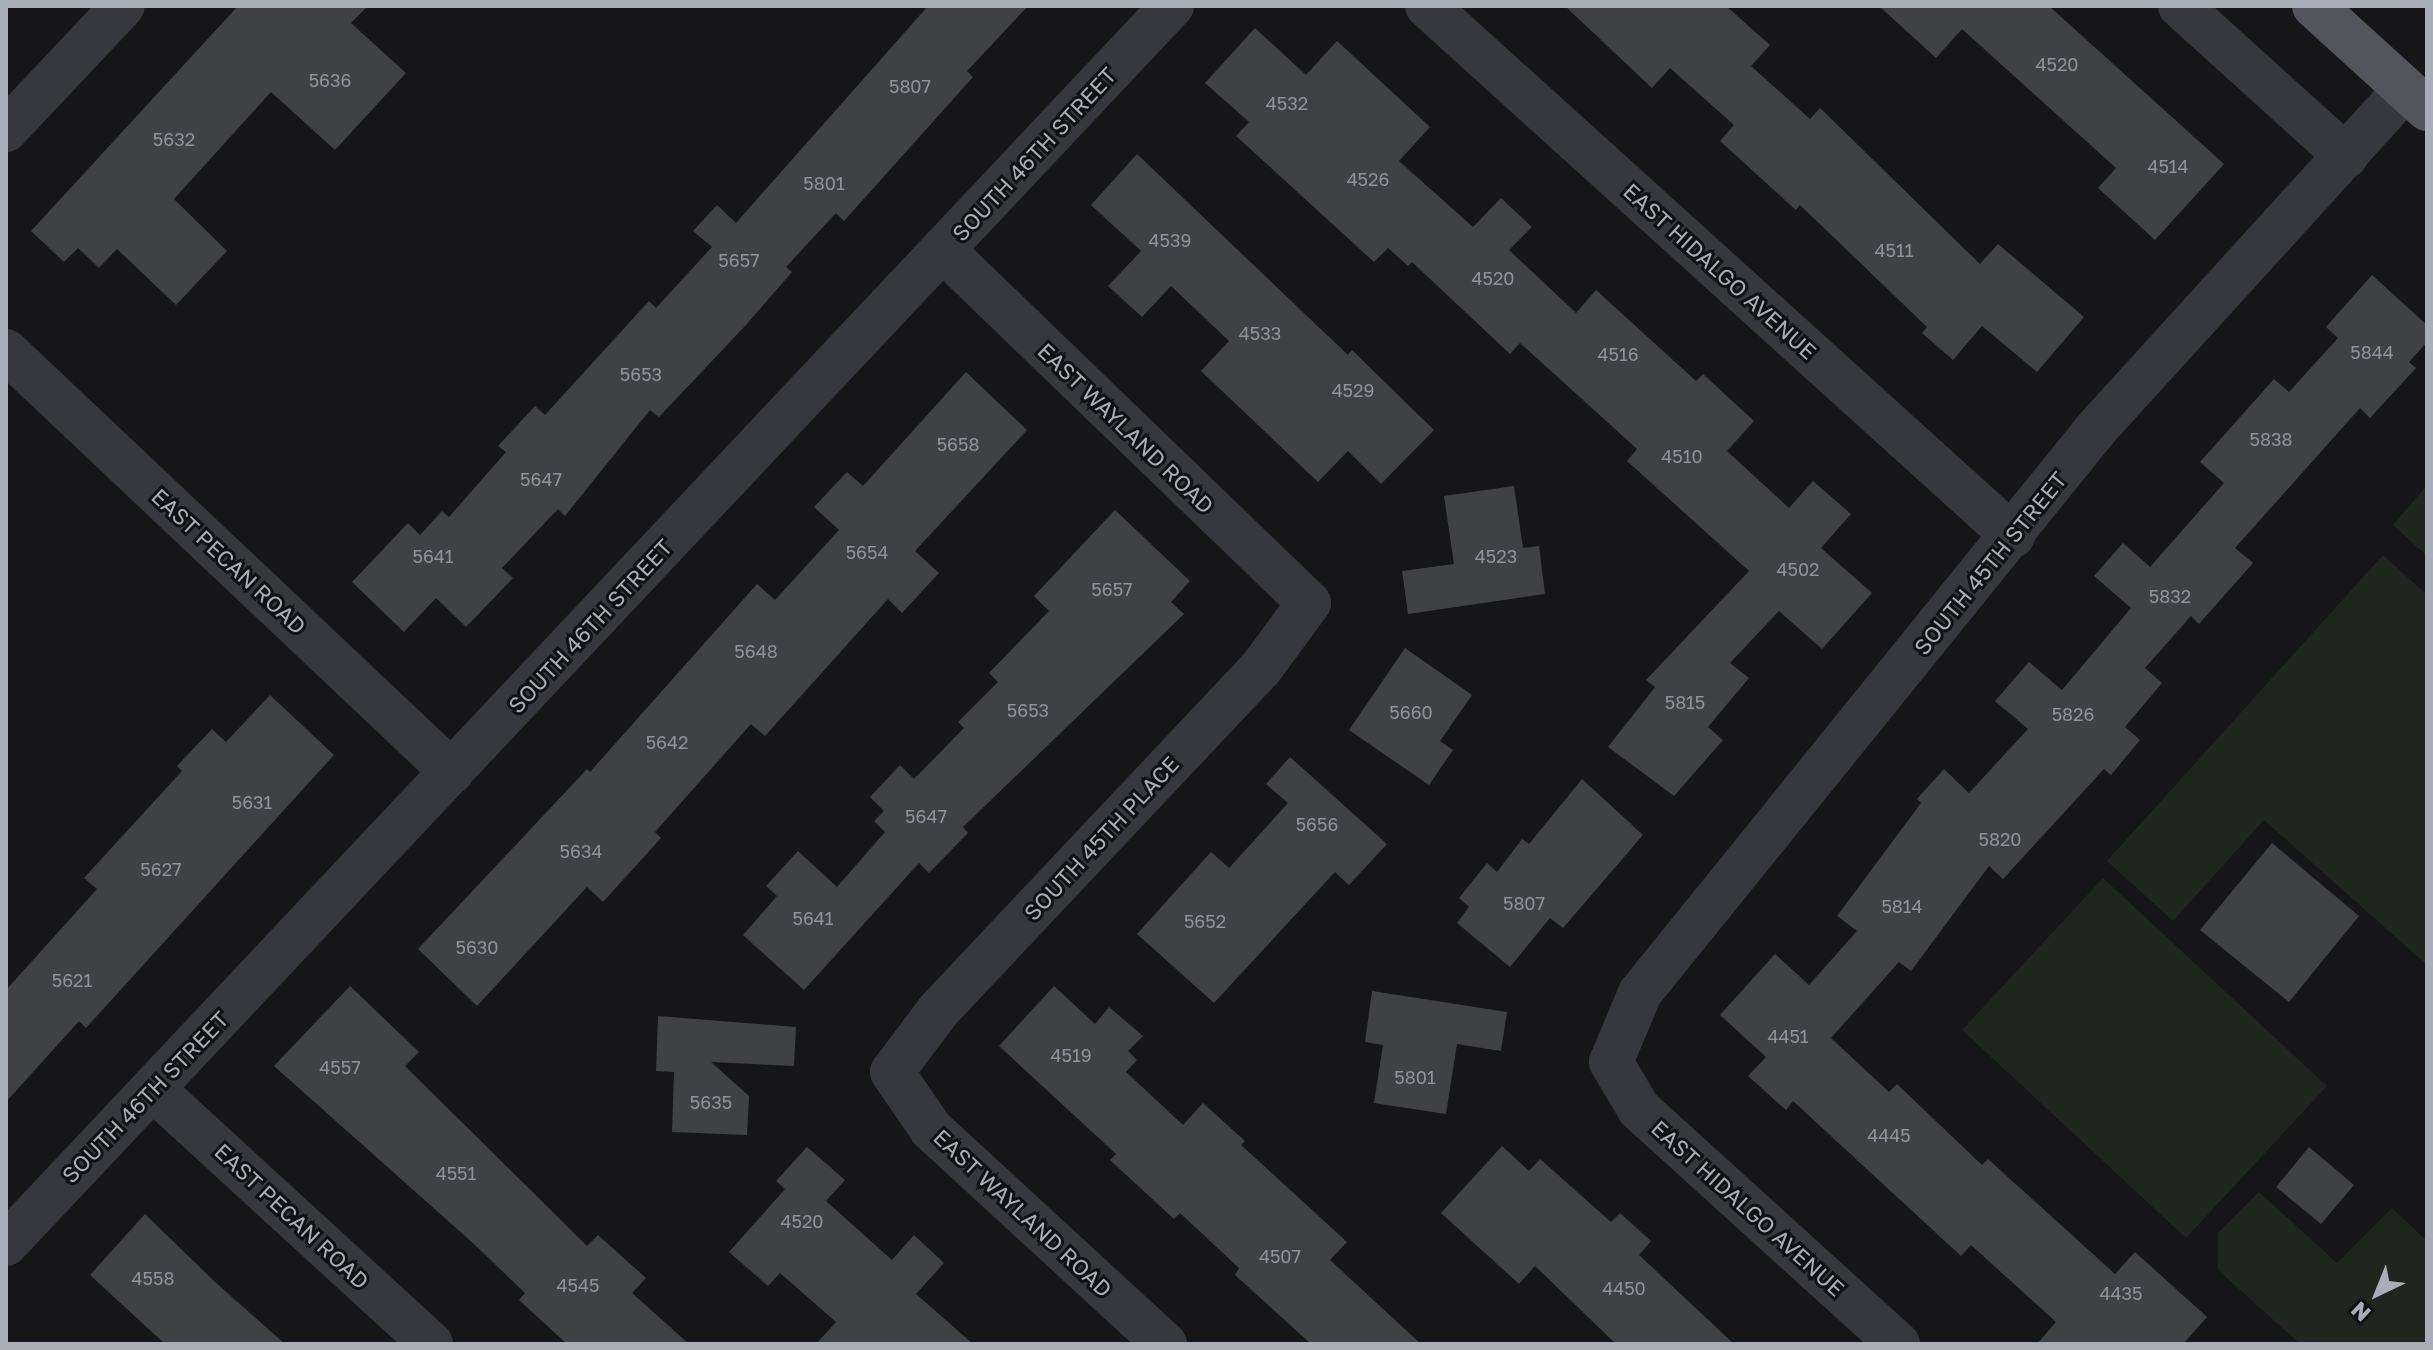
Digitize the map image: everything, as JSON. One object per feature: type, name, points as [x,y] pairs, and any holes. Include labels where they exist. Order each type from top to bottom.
[{"type":"main road","points":[[2314,6],[2416,99]]},
{"type":"street","points":[[6,130],[123,6]]},
{"type":"street","name":"SOUTH 46TH STREET","points":[[6,1244],[1172,6]]},
{"type":"street","name":"EAST HIDALGO AVENUE","points":[[1427,6],[2013,536]]},
{"type":"street","points":[[2180,6],[2346,156]]},
{"type":"street","name":"SOUTH 45TH STREET","points":[[1611,1062],[1640,993],[2013,536],[2096,429],[2346,156],[2416,99]]},
{"type":"street","name":"EAST WAYLAND ROAD","points":[[944,251],[1309,603]]},
{"type":"street","name":"EAST PECAN ROAD","points":[[6,351],[452,772]]},
{"type":"street","name":"SOUTH 45TH PLACE","points":[[892,1072],[938,1011],[1261,668],[1309,603]]},
{"type":"street","name":"EAST HIDALGO AVENUE","points":[[1611,1062],[1639,1109],[1898,1344]]},
{"type":"street","name":"EAST WAYLAND ROAD","points":[[892,1072],[931,1129],[1165,1344]]},
{"type":"street","name":"EAST PECAN ROAD","points":[[153,1089],[431,1344]]},
{"type":"shaded area","points":[[2427,485],[2427,556],[2393,525]]},
{"type":"shaded area","points":[[2383,555],[2427,595],[2427,965],[2264,820],[2173,921],[2107,861]]},
{"type":"shaded area","points":[[2103,878],[2327,1086],[2186,1238],[1962,1030]]},
{"type":"shaded area","points":[[2259,1192],[2337,1263],[2392,1208],[2427,1241],[2427,1344],[2300,1344],[2218,1270],[2218,1233]]},
{"type":"building","points":[[238,6],[368,6],[351,23],[406,73],[335,150],[271,92],[174,199],[227,251],[176,305],[117,249],[99,268],[78,248],[64,262],[31,231]]},
{"type":"building","points":[[928,6],[1028,6],[967,71],[973,77],[844,221],[836,213],[786,267],[792,272],[745,326],[659,417],[650,410],[565,516],[558,509],[502,568],[513,578],[466,627],[436,598],[404,632],[352,582],[408,523],[420,535],[442,511],[449,517],[506,452],[498,446],[535,406],[545,415],[649,301],[656,308],[712,247],[693,231],[717,205],[736,223]]},
{"type":"building","points":[[1565,6],[1726,6],[1770,45],[1751,66],[1810,119],[1820,108],[1980,264],[1998,244],[2084,317],[2037,372],[1982,326],[1953,360],[1922,333],[1927,327],[1800,205],[1796,210],[1720,141],[1734,125],[1670,68],[1652,88]]},
{"type":"building","points":[[1879,6],[2049,6],[2224,164],[2155,240],[2098,188],[2116,168],[1962,29],[1936,58]]},
{"type":"building","points":[[1255,28],[1306,75],[1337,41],[1430,127],[1399,161],[1473,227],[1501,198],[1532,227],[1509,250],[1576,313],[1596,290],[1696,381],[1703,374],[1754,421],[1727,451],[1789,508],[1813,481],[1851,514],[1821,548],[1872,593],[1822,649],[1779,611],[1730,663],[1749,678],[1708,727],[1723,740],[1674,796],[1608,747],[1655,687],[1646,680],[1749,571],[1627,461],[1637,449],[1520,343],[1510,354],[1412,262],[1408,266],[1388,248],[1374,262],[1236,136],[1249,122],[1205,83]]},
{"type":"building","points":[[1137,154],[1348,355],[1352,350],[1434,430],[1381,484],[1348,451],[1318,482],[1201,371],[1229,341],[1171,286],[1142,317],[1108,286],[1141,251],[1091,205]]},
{"type":"building","points":[[2372,275],[2427,325],[2427,342],[2409,362],[2416,368],[2370,418],[2360,408],[2235,548],[2253,563],[2199,624],[2191,616],[2145,668],[2162,683],[2125,727],[2140,740],[2111,775],[2104,769],[2003,879],[1989,866],[1911,971],[1899,962],[1831,1038],[1889,1092],[1897,1084],[1982,1165],[1988,1159],[2115,1274],[2135,1252],[2207,1317],[2183,1344],[2037,1344],[2056,1322],[1971,1245],[1961,1256],[1793,1101],[1786,1110],[1748,1076],[1766,1057],[1720,1015],[1775,954],[1809,985],[1857,931],[1837,916],[1921,803],[1917,799],[1944,769],[1969,793],[2028,729],[1995,701],[2029,662],[2062,690],[2131,608],[2094,576],[2123,543],[2150,567],[2224,483],[2200,462],[2274,379],[2289,392],[2338,338],[2326,327]]},
{"type":"building","points":[[966,372],[1027,430],[915,551],[939,573],[902,613],[888,599],[765,736],[751,724],[655,832],[661,838],[603,902],[587,887],[477,1006],[418,949],[587,769],[590,772],[757,584],[775,600],[839,530],[814,507],[847,472],[863,486]]},
{"type":"building","points":[[1514,486],[1523,548],[1539,546],[1545,594],[1408,614],[1402,571],[1454,564],[1444,496]]},
{"type":"building","points":[[1115,510],[1190,581],[1171,602],[1184,614],[963,827],[968,833],[929,873],[919,863],[804,990],[743,935],[777,896],[766,886],[798,851],[837,887],[885,832],[874,821],[884,811],[870,797],[900,765],[914,779],[964,728],[958,722],[998,682],[989,673],[1049,611],[1034,596]]},
{"type":"building","points":[[1405,648],[1472,695],[1440,741],[1453,750],[1429,785],[1349,730]]},
{"type":"building","points":[[270,695],[334,755],[86,1028],[79,1021],[6,1102],[6,990],[97,889],[84,878],[182,771],[177,766],[212,729],[226,742]]},
{"type":"building","points":[[1290,757],[1387,844],[1349,885],[1335,872],[1214,1003],[1137,934],[1211,852],[1229,868],[1288,803],[1266,784]]},
{"type":"building","points":[[1582,779],[1643,835],[1563,928],[1550,918],[1510,967],[1457,923],[1469,907],[1459,898],[1487,863],[1497,872],[1522,839],[1529,844]]},
{"type":"building","points":[[2272,843],[2359,916],[2289,1002],[2200,930]]},
{"type":"building","points":[[350,986],[419,1052],[405,1066],[587,1246],[598,1235],[646,1278],[632,1293],[689,1344],[567,1344],[519,1300],[525,1293],[474,1244],[274,1066]]},
{"type":"building","points":[[1054,986],[1095,1024],[1109,1007],[1143,1036],[1128,1051],[1137,1060],[1126,1072],[1183,1125],[1203,1103],[1245,1141],[1241,1145],[1347,1242],[1330,1260],[1421,1344],[1311,1344],[1235,1275],[1239,1268],[1180,1213],[1174,1219],[1110,1160],[1116,1154],[999,1046]]},
{"type":"building","points":[[1372,991],[1507,1012],[1501,1051],[1457,1044],[1446,1114],[1374,1103],[1383,1045],[1365,1042]]},
{"type":"building","points":[[658,1016],[796,1027],[794,1066],[711,1062],[749,1096],[747,1135],[672,1132],[674,1072],[656,1071]]},
{"type":"building","points":[[1502,1146],[1529,1171],[1540,1159],[1611,1222],[1620,1213],[1651,1241],[1639,1255],[1734,1344],[1616,1344],[1535,1266],[1519,1284],[1441,1213]]},
{"type":"building","points":[[807,1147],[845,1180],[826,1201],[892,1260],[914,1235],[944,1263],[916,1294],[973,1344],[816,1344],[836,1322],[780,1273],[768,1286],[729,1252],[785,1189],[776,1181]]},
{"type":"building","points":[[2309,1147],[2354,1185],[2321,1224],[2276,1187]]},
{"type":"building","points":[[145,1214],[285,1344],[165,1344],[90,1275]]}]
